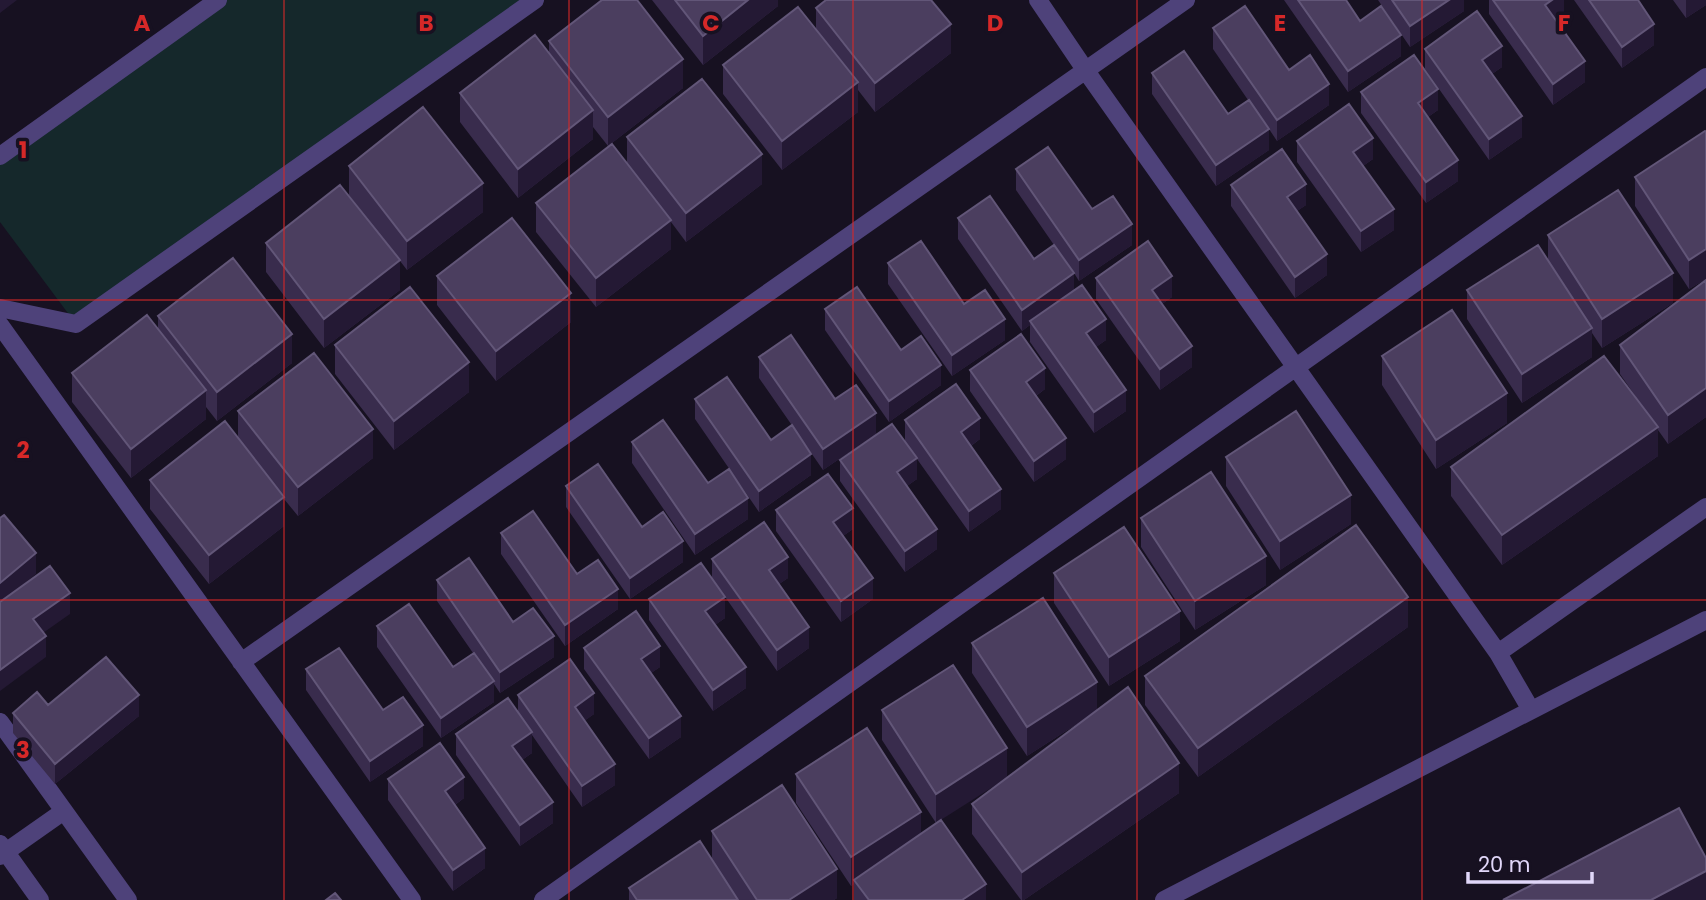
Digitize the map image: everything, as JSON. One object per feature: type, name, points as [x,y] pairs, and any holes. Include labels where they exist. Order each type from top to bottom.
[{"type":"street","points":[[0,156],[218,0]]},
{"type":"street","points":[[0,308],[76,324],[535,0]]},
{"type":"street","points":[[1038,0],[1498,653],[1531,710]]},
{"type":"street","points":[[241,662],[1186,0]]},
{"type":"street","points":[[543,900],[1706,77]]},
{"type":"street","points":[[0,325],[412,900]]},
{"type":"street","points":[[1498,653],[1706,507]]},
{"type":"street","points":[[1164,900],[1706,620]]},
{"type":"street","points":[[0,722],[128,900]]},
{"type":"street","points":[[40,900],[2,850],[64,811]]},
{"type":"green space","points":[[218,0],[535,0],[76,324],[0,222],[0,156]]},
{"type":"building","points":[[602,0],[637,0],[683,59],[608,117],[549,41]]},
{"type":"building","points":[[675,0],[748,0],[703,36]]},
{"type":"building","points":[[826,0],[931,0],[951,24],[875,83],[816,8]]},
{"type":"building","points":[[1298,0],[1346,0],[1360,21],[1381,6],[1401,35],[1348,71]]},
{"type":"building","points":[[1392,0],[1449,0],[1410,26]]},
{"type":"building","points":[[1493,0],[1552,0],[1545,5],[1585,61],[1553,84]]},
{"type":"building","points":[[1589,0],[1638,0],[1654,24],[1622,47]]},
{"type":"building","points":[[1245,6],[1289,70],[1310,55],[1329,84],[1277,120],[1213,28]]},
{"type":"building","points":[[798,7],[858,82],[782,141],[723,65]]},
{"type":"building","points":[[1477,11],[1502,46],[1482,60],[1522,116],[1489,139],[1425,49]]},
{"type":"building","points":[[535,35],[593,110],[518,169],[460,93]]},
{"type":"building","points":[[1184,51],[1228,114],[1249,100],[1269,129],[1216,165],[1152,73]]},
{"type":"building","points":[[1414,55],[1438,89],[1418,103],[1458,160],[1426,182],[1361,92]]},
{"type":"building","points":[[702,79],[762,154],[686,213],[627,137]]},
{"type":"building","points":[[1349,104],[1373,138],[1353,152],[1394,209],[1361,231],[1297,141]]},
{"type":"building","points":[[423,107],[483,183],[407,241],[349,166]]},
{"type":"building","points":[[1705,131],[1706,249],[1689,260],[1635,177]]},
{"type":"building","points":[[612,144],[671,220],[596,278],[536,203]]},
{"type":"building","points":[[1048,147],[1092,209],[1113,196],[1132,224],[1079,260],[1016,169]]},
{"type":"building","points":[[1282,149],[1306,184],[1287,197],[1327,254],[1295,277],[1231,185]]},
{"type":"building","points":[[340,185],[400,260],[324,319],[266,243]]},
{"type":"building","points":[[1618,190],[1673,273],[1602,319],[1548,235]]},
{"type":"building","points":[[990,196],[1034,259],[1054,245],[1074,273],[1022,310],[958,218]]},
{"type":"building","points":[[512,218],[571,293],[496,351],[437,276]]},
{"type":"building","points":[[921,241],[964,304],[985,290],[1005,319],[952,355],[888,263]]},
{"type":"building","points":[[1148,241],[1172,276],[1152,290],[1192,346],[1160,369],[1096,278]]},
{"type":"building","points":[[1538,245],[1592,328],[1522,374],[1467,290]]},
{"type":"building","points":[[233,258],[292,334],[217,392],[158,316]]},
{"type":"building","points":[[1706,280],[1706,388],[1668,415],[1620,345]]},
{"type":"building","points":[[1082,285],[1106,319],[1086,333],[1126,390],[1094,412],[1030,321]]},
{"type":"building","points":[[410,287],[469,362],[394,421],[335,345]]},
{"type":"building","points":[[857,287],[901,350],[921,336],[941,365],[889,401],[825,309]]},
{"type":"building","points":[[1452,310],[1507,393],[1436,440],[1382,356]]},
{"type":"building","points":[[147,315],[206,390],[131,449],[72,373]]},
{"type":"building","points":[[1021,334],[1045,368],[1026,382],[1066,438],[1034,461],[970,370]]},
{"type":"building","points":[[791,335],[835,399],[856,385],[876,413],[823,449],[759,357]]},
{"type":"building","points":[[314,353],[373,429],[298,487],[238,411]]},
{"type":"building","points":[[1604,356],[1658,427],[1502,535],[1451,467]]},
{"type":"building","points":[[727,377],[771,440],[792,425],[811,454],[759,491],[695,399]]},
{"type":"building","points":[[956,384],[980,418],[961,432],[1001,489],[969,511],[905,420]]},
{"type":"building","points":[[1296,411],[1351,495],[1280,541],[1226,457]]},
{"type":"building","points":[[663,420],[708,483],[729,469],[748,498],[695,534],[632,442]]},
{"type":"building","points":[[225,421],[284,497],[209,555],[150,480]]},
{"type":"building","points":[[892,424],[917,458],[897,472],[937,529],[905,551],[840,460]]},
{"type":"building","points":[[598,464],[642,527],[663,512],[683,541],[630,578],[566,486]]},
{"type":"building","points":[[1211,472],[1266,556],[1195,601],[1141,518]]},
{"type":"building","points":[[828,474],[853,508],[833,522],[873,578],[841,601],[776,510]]},
{"type":"building","points":[[533,511],[577,574],[598,560],[618,589],[565,625],[501,533]]},
{"type":"building","points":[[4,515],[36,553],[0,583],[0,518]]},
{"type":"building","points":[[764,522],[788,557],[769,570],[809,627],[777,650],[712,559]]},
{"type":"building","points":[[1356,525],[1408,597],[1198,748],[1145,676]]},
{"type":"building","points":[[1124,527],[1180,611],[1109,657],[1054,573]]},
{"type":"building","points":[[469,558],[513,622],[533,608],[554,636],[500,672],[437,580]]},
{"type":"building","points":[[701,563],[725,597],[705,611],[746,667],[713,690],[649,599]]},
{"type":"building","points":[[50,566],[70,593],[33,619],[46,636],[0,670],[0,602]]},
{"type":"building","points":[[1043,598],[1097,682],[1027,727],[972,643]]},
{"type":"building","points":[[409,604],[453,667],[474,653],[494,681],[441,718],[377,626]]},
{"type":"building","points":[[636,611],[660,646],[641,659],[681,716],[649,738],[584,648]]},
{"type":"building","points":[[339,648],[383,710],[403,697],[423,725],[370,761],[306,669]]},
{"type":"building","points":[[106,657],[139,695],[55,764],[13,713],[37,692],[48,705]]},
{"type":"building","points":[[570,659],[594,693],[575,707],[615,764],[582,786],[518,695]]},
{"type":"building","points":[[953,665],[1007,748],[936,794],[882,710]]},
{"type":"building","points":[[1128,687],[1179,763],[1022,872],[972,804]]},
{"type":"building","points":[[508,698],[532,732],[512,746],[553,802],[520,825],[456,734]]},
{"type":"building","points":[[867,728],[921,812],[851,857],[796,774]]},
{"type":"building","points":[[440,743],[464,777],[445,791],[485,848],[453,870],[388,779]]},
{"type":"building","points":[[782,785],[837,869],[789,900],[757,900],[712,831]]},
{"type":"building","points":[[1679,808],[1706,858],[1706,871],[1651,900],[1503,900]]},
{"type":"building","points":[[941,820],[986,884],[962,900],[869,900],[854,880]]},
{"type":"building","points":[[700,841],[738,900],[637,900],[629,888]]},
{"type":"building","points":[[335,893],[341,900],[326,900]]}]
